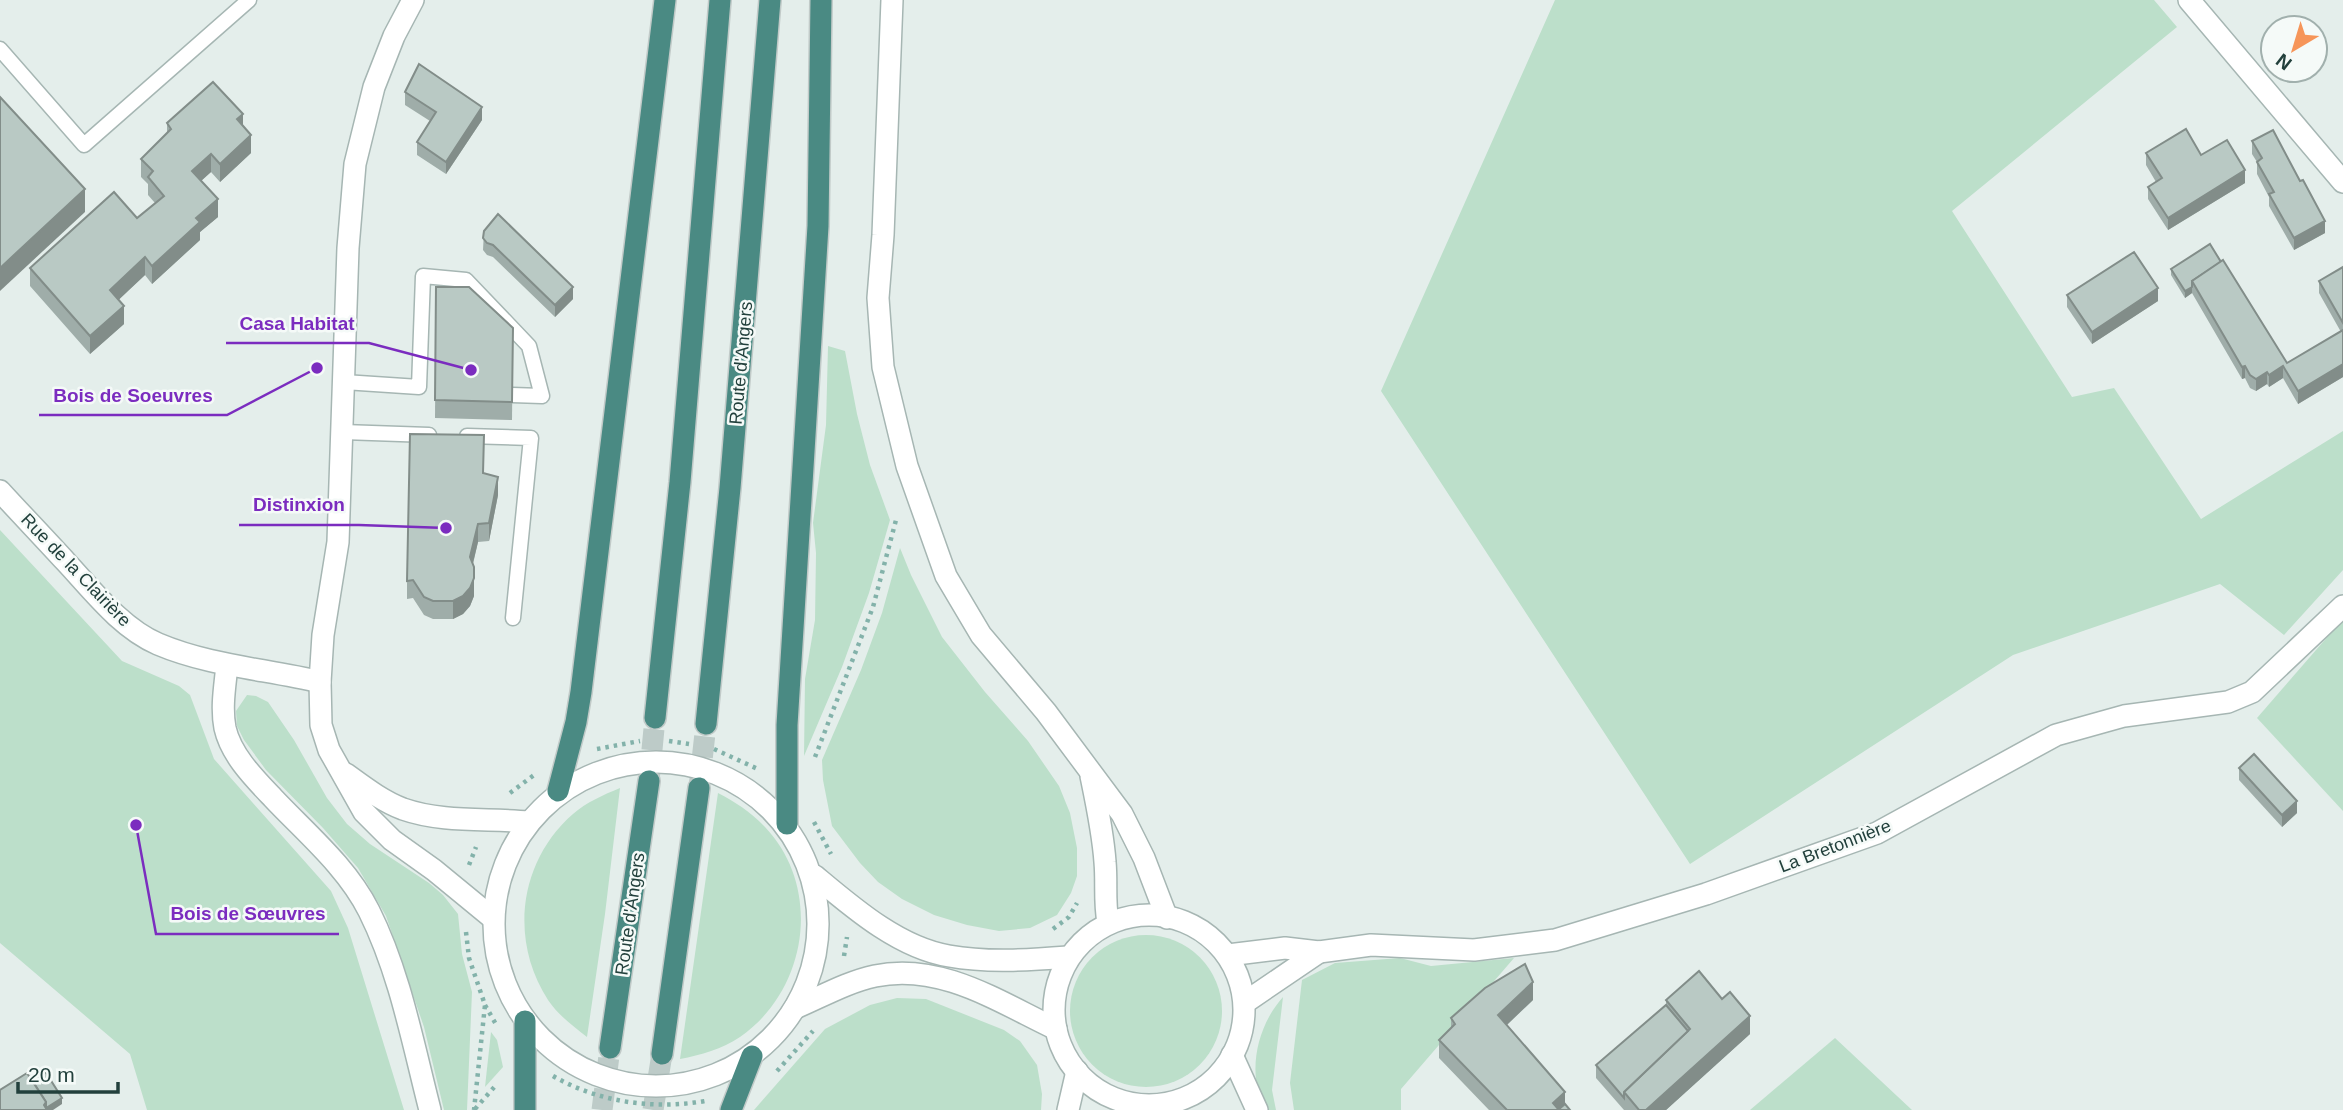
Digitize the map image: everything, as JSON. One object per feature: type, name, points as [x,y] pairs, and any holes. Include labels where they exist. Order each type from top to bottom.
[{"type":"highway","points":[[558,791],[581,692],[666,0]]},
{"type":"highway","points":[[655,719],[680,482],[720,0]]},
{"type":"highway","name":"Route d'Angers","points":[[706,724],[731,475],[769,0]]},
{"type":"highway","points":[[787,824],[787,725],[818,226],[821,0]]},
{"type":"highway","name":"Route d'Angers","points":[[610,1048],[649,781]]},
{"type":"highway","points":[[662,1054],[699,788]]},
{"type":"highway","points":[[525,1021],[525,1110]]},
{"type":"highway","points":[[731,1110],[751,1056]]},
{"type":"street","points":[[413,0],[394,36],[374,87],[355,164],[348,248],[338,542],[323,635],[321,725],[329,750],[364,812],[392,840],[490,916]]},
{"type":"street","points":[[892,0],[878,298],[883,366],[907,466],[946,576],[981,635],[1046,712],[1122,814],[1144,858],[1167,918]]},
{"type":"street","points":[[2189,0],[2343,182]]},
{"type":"street","name":"Rue de la Clairière","points":[[0,491],[99,599],[130,627],[155,643],[189,656],[320,682]]},
{"type":"street","name":"La Bretonnière","points":[[1228,955],[1286,948],[1319,952],[1371,945],[1474,950],[1555,940],[1706,894],[1877,833],[2056,736],[2124,716],[2228,702],[2252,692],[2343,606]]},
{"type":"street","points":[[226,664],[222,709],[226,731],[236,753],[253,777],[343,871],[369,910],[404,1008],[430,1110]]},
{"type":"street","points":[[679,763],[719,774],[752,791],[787,824],[815,876],[820,912],[818,945],[795,1008],[777,1031],[751,1056],[716,1075],[684,1084],[647,1087],[612,1082],[583,1067],[546,1042],[525,1021],[505,985],[495,957],[490,916],[499,873],[512,845],[558,791],[595,774],[638,764],[679,763]]},
{"type":"street","points":[[1089,767],[1101,823],[1105,864],[1104,902],[1108,922]]},
{"type":"street","points":[[341,771],[379,797],[412,811],[446,818],[529,822]]},
{"type":"street","points":[[815,876],[886,931],[946,956],[1002,961],[1068,957]]},
{"type":"street","points":[[1147,916],[1167,918],[1179,919],[1210,936],[1228,955],[1247,1001],[1244,1023],[1232,1055],[1217,1075],[1186,1105],[1121,1107],[1077,1072],[1067,1059],[1056,1029],[1056,1000],[1060,979],[1068,957],[1108,922],[1147,916]]},
{"type":"street","name":"La Bretonnière","points":[[1247,1001],[1319,952]]},
{"type":"street","points":[[795,1008],[853,982],[906,972],[932,975],[975,989],[1056,1029]]},
{"type":"street","points":[[1232,1055],[1256,1110]]},
{"type":"street","points":[[1068,1110],[1077,1072]]},
{"type":"lane","points":[[0,49],[83,145],[249,0]]},
{"type":"lane","points":[[419,387],[423,276],[466,280],[528,346],[542,396],[512,395]]},
{"type":"lane","points":[[344,382],[419,387],[435,392]]},
{"type":"lane","points":[[343,432],[531,438],[513,618]]},
{"type":"path","points":[[814,760],[873,607],[896,518]]},
{"type":"path","points":[[1051,930],[1069,917],[1075,907]]},
{"type":"path","points":[[474,1110],[485,1006]]},
{"type":"path","points":[[474,1110],[498,1082]]},
{"type":"green space","points":[[1555,0],[2154,0],[2177,27],[1952,211],[2072,397],[2114,388],[2201,519],[2343,431],[2343,570],[2284,635],[2220,584],[2013,655],[1690,864],[1381,391]]},
{"type":"green space","points":[[828,346],[845,351],[870,465],[890,520],[869,593],[842,667],[804,756],[805,679],[815,620],[816,553],[813,523],[826,425]]},
{"type":"green space","points":[[0,530],[122,661],[179,686],[190,695],[214,759],[331,891],[348,928],[404,1110],[147,1110],[130,1054],[0,943]]},
{"type":"green space","points":[[900,548],[942,637],[1028,741],[1059,786],[1070,813],[1077,848],[1077,876],[1071,893],[1057,915],[1030,928],[999,931],[967,925],[934,915],[902,899],[878,882],[832,826],[822,760],[882,613]]},
{"type":"green space","points":[[2343,619],[2343,811],[2257,718]]},
{"type":"green space","points":[[247,695],[268,702],[294,740],[327,798],[347,824],[370,844],[429,883],[458,914],[462,954],[472,992],[467,1110],[444,1110],[424,1027],[386,916],[358,868],[266,770],[244,740],[237,726],[236,711]]},
{"type":"green space","points":[[620,788],[587,1037],[552,1005],[536,977],[528,952],[526,902],[531,878],[541,854],[555,833],[584,806]]},
{"type":"green space","points":[[718,793],[754,817],[783,852],[795,879],[801,908],[800,937],[793,966],[781,993],[763,1017],[726,1045],[680,1059]]},
{"type":"green space","points":[[1146,935],[1175,941],[1200,957],[1216,982],[1222,1011],[1216,1040],[1200,1065],[1175,1081],[1146,1087],[1117,1081],[1092,1065],[1076,1040],[1070,1011],[1076,982],[1092,957],[1117,941]]},
{"type":"green space","points":[[1400,958],[1431,966],[1514,958],[1401,1089],[1401,1110],[1294,1110],[1290,1083],[1302,980],[1335,963]]},
{"type":"green space","points":[[1283,997],[1272,1090],[1276,1110],[1265,1110],[1256,1081],[1257,1050],[1267,1022]]},
{"type":"green space","points":[[897,998],[926,999],[1004,1030],[1020,1041],[1037,1065],[1042,1094],[1041,1110],[754,1110],[825,1029],[870,1005]]},
{"type":"green space","points":[[491,1032],[497,1040],[503,1067],[485,1087]]},
{"type":"green space","points":[[1835,1038],[1912,1110],[1750,1110]]},
{"type":"building","points":[[419,64],[482,107],[446,162],[417,142],[436,112],[405,92]]},
{"type":"building","points":[[213,82],[243,114],[237,119],[251,135],[220,164],[211,154],[192,171],[218,199],[196,218],[200,222],[152,266],[145,257],[110,290],[124,306],[90,336],[30,268],[114,192],[137,218],[164,196],[148,177],[153,171],[141,159],[171,129],[167,123]]},
{"type":"building","points":[[0,97],[85,189],[0,268]]},
{"type":"building","points":[[2186,129],[2201,155],[2227,140],[2245,170],[2168,218],[2148,187],[2162,178],[2146,153]]},
{"type":"building","points":[[2273,130],[2325,221],[2294,238],[2269,194],[2274,192],[2257,162],[2262,158],[2252,141]]},
{"type":"building","points":[[498,214],[573,287],[555,305],[483,238],[484,231]]},
{"type":"building","points":[[2210,244],[2221,262],[2192,281],[2192,287],[2185,291],[2171,269]]},
{"type":"building","points":[[2134,252],[2158,288],[2092,332],[2067,295]]},
{"type":"building","points":[[2223,260],[2287,363],[2343,330],[2343,364],[2298,391],[2283,366],[2256,379],[2250,375],[2245,366],[2242,367],[2192,281]]},
{"type":"building","points":[[2343,267],[2343,323],[2319,281]]},
{"type":"building","points":[[436,287],[469,287],[513,328],[512,402],[435,400]]},
{"type":"building","points":[[410,434],[484,435],[483,473],[498,477],[489,523],[478,524],[470,557],[474,578],[463,596],[453,601],[433,601],[424,597],[413,580],[407,581]]},
{"type":"building","points":[[2254,754],[2297,801],[2282,815],[2239,768]]},
{"type":"building","points":[[1525,964],[1533,982],[1498,1015],[1565,1092],[1553,1103],[1559,1110],[1507,1110],[1439,1040],[1455,1024],[1451,1018],[1485,988]]},
{"type":"building","points":[[1699,971],[1722,999],[1730,992],[1750,1016],[1646,1110],[1639,1110],[1624,1092],[1690,1029],[1666,1000]]},
{"type":"building","points":[[1666,1005],[1688,1031],[1624,1092],[1624,1098],[1596,1065]]},
{"type":"building","points":[[43,1068],[62,1098],[46,1108],[46,1102],[30,1077]]},
{"type":"building","points":[[27,1073],[46,1102],[44,1105],[47,1110],[0,1110],[0,1090]]},
{"type":"building","points":[[1565,1104],[1570,1110],[1558,1110]]},
{"type":"tunnel","points":[[649,781],[655,718]]},
{"type":"tunnel","points":[[699,788],[706,724]]},
{"type":"tunnel","points":[[602,1110],[610,1048]]},
{"type":"tunnel","points":[[653,1110],[662,1054]]},
{"type":"place","name":"Bois de Soeuvres","points":[[317,368]]},
{"type":"place","name":"Casa Habitat","points":[[471,370]]},
{"type":"place","name":"Distinxion","points":[[446,528]]},
{"type":"place","name":"Bois de Sœuvres","points":[[136,825]]}]
